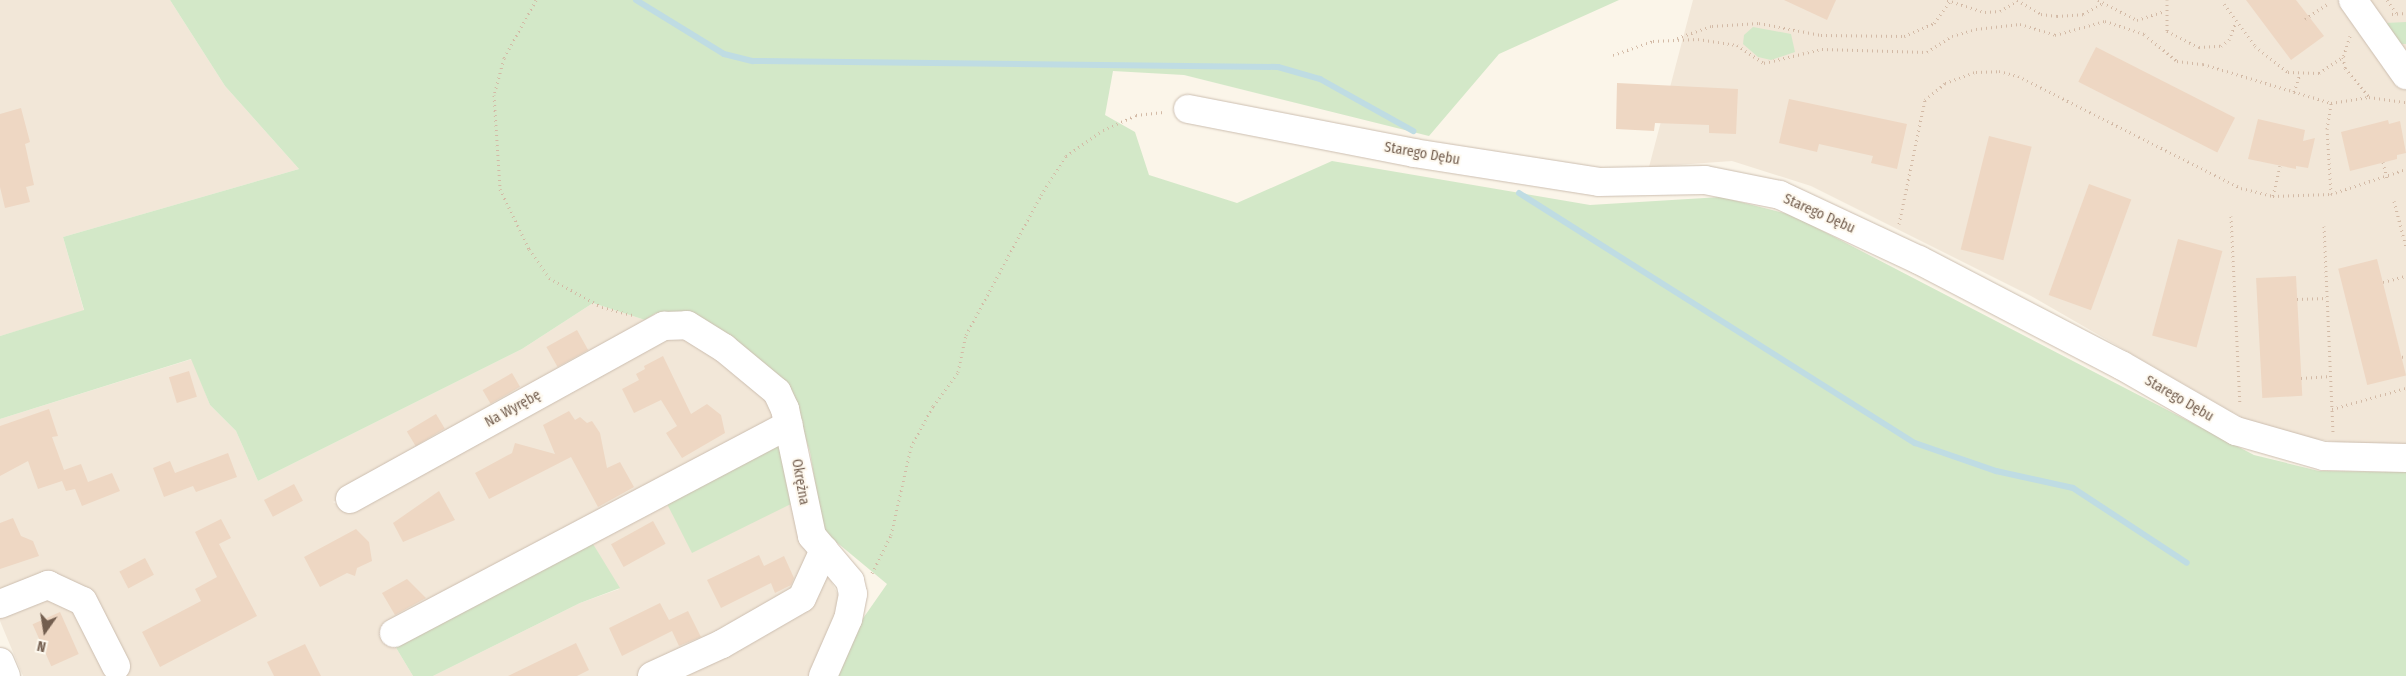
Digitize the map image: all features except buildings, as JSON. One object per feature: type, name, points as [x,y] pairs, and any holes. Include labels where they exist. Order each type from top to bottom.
[{"type":"street","points":[[2353,0],[2406,75]]},
{"type":"street","name":"Starego Dębu","points":[[1188,109],[1414,153],[1599,182],[1705,180],[1753,188],[1803,205],[1894,249],[2120,365],[2236,431],[2324,456],[2406,458]]},
{"type":"street","name":"Na Wyrębę","points":[[350,499],[650,334],[678,323]]},
{"type":"street","name":"Okrężna","points":[[678,323],[724,348],[778,392],[788,425],[807,520],[812,536],[850,581],[853,594]]},
{"type":"street","points":[[394,633],[788,425]]},
{"type":"street","points":[[652,676],[722,644],[802,598],[824,550]]},
{"type":"street","points":[[0,604],[48,585],[83,601],[116,666]]},
{"type":"street","points":[[823,676],[848,619],[853,594]]},
{"type":"street","points":[[0,662],[6,676]]},
{"type":"path","points":[[536,0],[504,58],[494,95],[500,188],[529,249],[549,278],[602,307],[633,316],[650,334]]},
{"type":"path","points":[[1613,55],[1653,41],[1675,38],[1712,26],[1759,23],[1821,34],[1904,36],[1934,23],[1949,0],[1985,12],[2000,11],[2017,0],[2041,14],[2057,16],[2083,14],[2103,3]]},
{"type":"path","points":[[2098,0],[2132,19],[2148,19],[2165,11]]},
{"type":"path","points":[[2167,0],[2165,11],[2167,31],[2199,47],[2221,46],[2229,40],[2236,21]]},
{"type":"path","points":[[2305,19],[2333,0]]},
{"type":"path","points":[[2387,0],[2396,13]]},
{"type":"path","points":[[2224,4],[2255,46],[2279,67],[2300,74],[2319,73],[2343,57]]},
{"type":"path","points":[[2128,27],[2132,19]]},
{"type":"path","points":[[1675,38],[1737,45],[1764,63],[1822,49],[1927,52],[1961,33],[2005,26],[2030,25],[2055,35],[2093,22],[2128,27],[2150,38],[2177,61],[2202,64],[2331,103],[2369,97],[2406,102]]},
{"type":"path","points":[[2357,30],[2350,35],[2343,57],[2350,78],[2369,97]]},
{"type":"path","points":[[1894,249],[1925,100],[1945,83],[1976,72],[1999,71],[2018,76],[2241,188],[2273,196],[2331,194],[2387,178],[2406,169]]},
{"type":"path","points":[[2294,92],[2300,74]]},
{"type":"path","points":[[2331,103],[2327,129],[2331,194]]},
{"type":"path","points":[[853,594],[882,559],[911,447],[934,406],[958,372],[966,335],[987,293],[1066,156],[1103,130],[1136,115],[1188,109]]},
{"type":"path","points":[[2383,162],[2387,178]]},
{"type":"path","points":[[2273,196],[2280,166]]},
{"type":"path","points":[[2394,200],[2406,248]]},
{"type":"path","points":[[2232,216],[2240,410]]},
{"type":"path","points":[[2324,226],[2334,439]]},
{"type":"path","points":[[2383,282],[2406,276]]},
{"type":"path","points":[[2297,299],[2327,298]]},
{"type":"path","points":[[2301,378],[2331,376]]},
{"type":"path","points":[[2332,409],[2406,388]]},
{"type":"shaded area","points":[[0,0],[170,0],[225,86],[299,169],[63,237],[84,311],[0,336]]},
{"type":"shaded area","points":[[1693,0],[2406,0],[2406,443],[2393,450],[2267,432],[2031,296],[1811,186],[1732,161],[1649,167]]},
{"type":"shaded area","points":[[593,303],[645,320],[639,331],[333,502],[344,509],[684,330],[764,393],[779,421],[392,641],[413,676],[23,676],[0,621],[0,419],[192,359],[210,405],[236,431],[258,481],[522,349]]},
{"type":"shaded area","points":[[663,496],[797,501],[804,529],[843,604],[813,676],[433,676],[580,603],[619,589],[590,539]]},
{"type":"green space","points":[[170,0],[1619,0],[1499,54],[1429,136],[1184,75],[1113,71],[1105,115],[1135,132],[1149,175],[1237,203],[1332,161],[1590,205],[1721,197],[1792,215],[2254,455],[2319,471],[2406,472],[2406,676],[834,676],[857,627],[887,584],[823,531],[810,452],[794,403],[686,314],[656,313],[645,320],[593,303],[522,349],[258,481],[236,431],[210,405],[191,359],[0,419],[0,336],[84,310],[63,237],[299,169],[225,86]]},
{"type":"green space","points":[[2406,22],[2406,44],[2402,44],[2391,38],[2385,23]]},
{"type":"green space","points":[[1753,27],[1791,34],[1795,52],[1771,60],[1758,57],[1743,44],[1744,35]]},
{"type":"green space","points":[[774,446],[781,447],[797,501],[692,553],[663,496]]},
{"type":"green space","points":[[590,539],[620,588],[580,603],[433,676],[413,676],[392,641]]},
{"type":"waterway","points":[[636,0],[724,54],[753,61],[1278,67],[1320,79],[1413,131]]},
{"type":"waterway","points":[[1519,193],[1915,443],[1996,471],[2073,488],[2187,563]]}]
